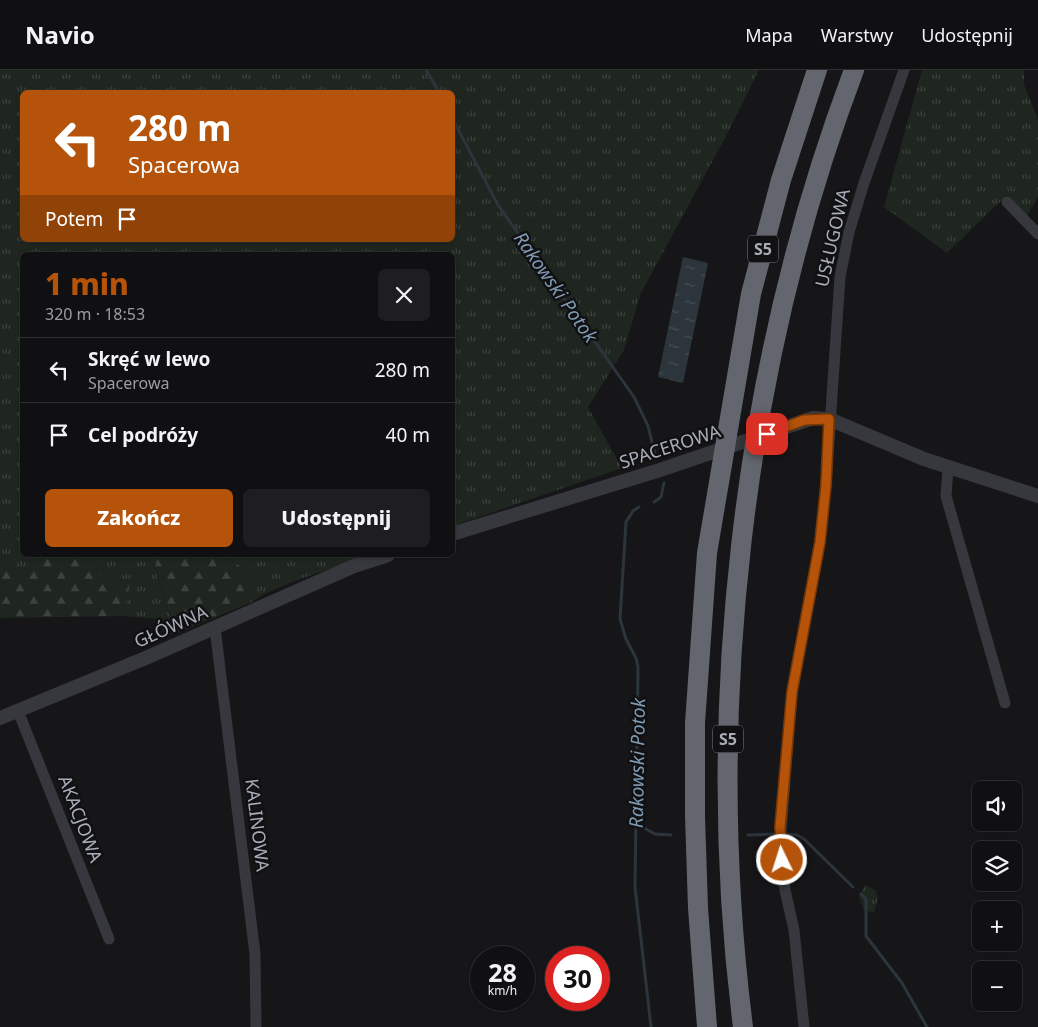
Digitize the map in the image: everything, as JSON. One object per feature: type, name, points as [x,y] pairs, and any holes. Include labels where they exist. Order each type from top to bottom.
[{"type":"highway","name":"S5","points":[[707,1027],[697,898],[695,724],[707,553],[752,294],[781,180],[817,70]]},
{"type":"highway","name":"S5","points":[[743,1027],[731,903],[728,814],[728,726],[739,564],[759,421],[785,303],[814,189],[854,70]]},
{"type":"street","name":"USŁUGOWA","points":[[804,1027],[794,930],[786,890],[780,827],[792,692],[820,542],[826,485],[840,277],[849,232],[864,183],[904,70]]},
{"type":"street","points":[[1007,202],[1038,234]]},
{"type":"street","name":"SPACEROWA","points":[[455,533],[732,447],[804,420],[829,419],[948,467],[1038,496]]},
{"type":"street","points":[[948,467],[946,496],[1005,703]]},
{"type":"street","name":"GŁÓWNA","points":[[0,718],[215,628],[354,566],[382,557]]},
{"type":"street","name":"KALINOWA","points":[[215,628],[255,954],[256,1027]]},
{"type":"street","name":"AKACJOWA","points":[[18,710],[109,939]]},
{"type":"green space","points":[[0,70],[759,70],[725,138],[641,293],[624,350],[588,407],[622,468],[455,525],[455,252],[20,252],[20,557],[33,557],[29,572],[0,559]]},
{"type":"green space","points":[[922,70],[1024,70],[1024,85],[1038,119],[1038,197],[1027,216],[1007,195],[947,253],[884,207]]},
{"type":"green space","points":[[32,557],[92,557],[102,582],[123,580],[130,584],[123,616],[0,618],[0,559],[29,571]]},
{"type":"green space","points":[[92,557],[158,557],[155,568],[175,634],[165,636],[158,619],[123,616],[130,584],[123,580],[102,582]]},
{"type":"green space","points":[[158,557],[221,557],[229,559],[249,572],[252,602],[175,634],[155,567]]},
{"type":"green space","points":[[221,557],[365,557],[297,580],[264,594],[252,602],[249,572],[229,559]]},
{"type":"green space","points":[[865,885],[875,890],[878,897],[874,913],[864,910],[859,897]]},
{"type":"water","points":[[683,257],[708,263],[683,383],[658,377]]},
{"type":"waterway","name":"Rakowski Potok","points":[[426,70],[438,90]]},
{"type":"waterway","name":"Rakowski Potok","points":[[455,124],[498,205],[634,397],[648,426],[656,458]]},
{"type":"waterway","name":"Rakowski Potok","points":[[654,502],[661,497],[664,483]]},
{"type":"waterway","name":"Rakowski Potok","points":[[639,507],[633,511],[626,522],[620,619],[638,667],[635,887],[651,1027]]},
{"type":"waterway","points":[[635,823],[655,834],[671,835]]},
{"type":"waterway","points":[[748,835],[775,834]]},
{"type":"waterway","points":[[786,834],[797,835],[804,839],[853,887]]},
{"type":"waterway","points":[[861,894],[866,899],[866,936],[902,983],[927,1027]]},
{"type":"route","points":[[767,434],[804,420],[814,418],[829,419],[826,485],[820,542],[792,692],[785,793],[780,827],[782,860]]}]
